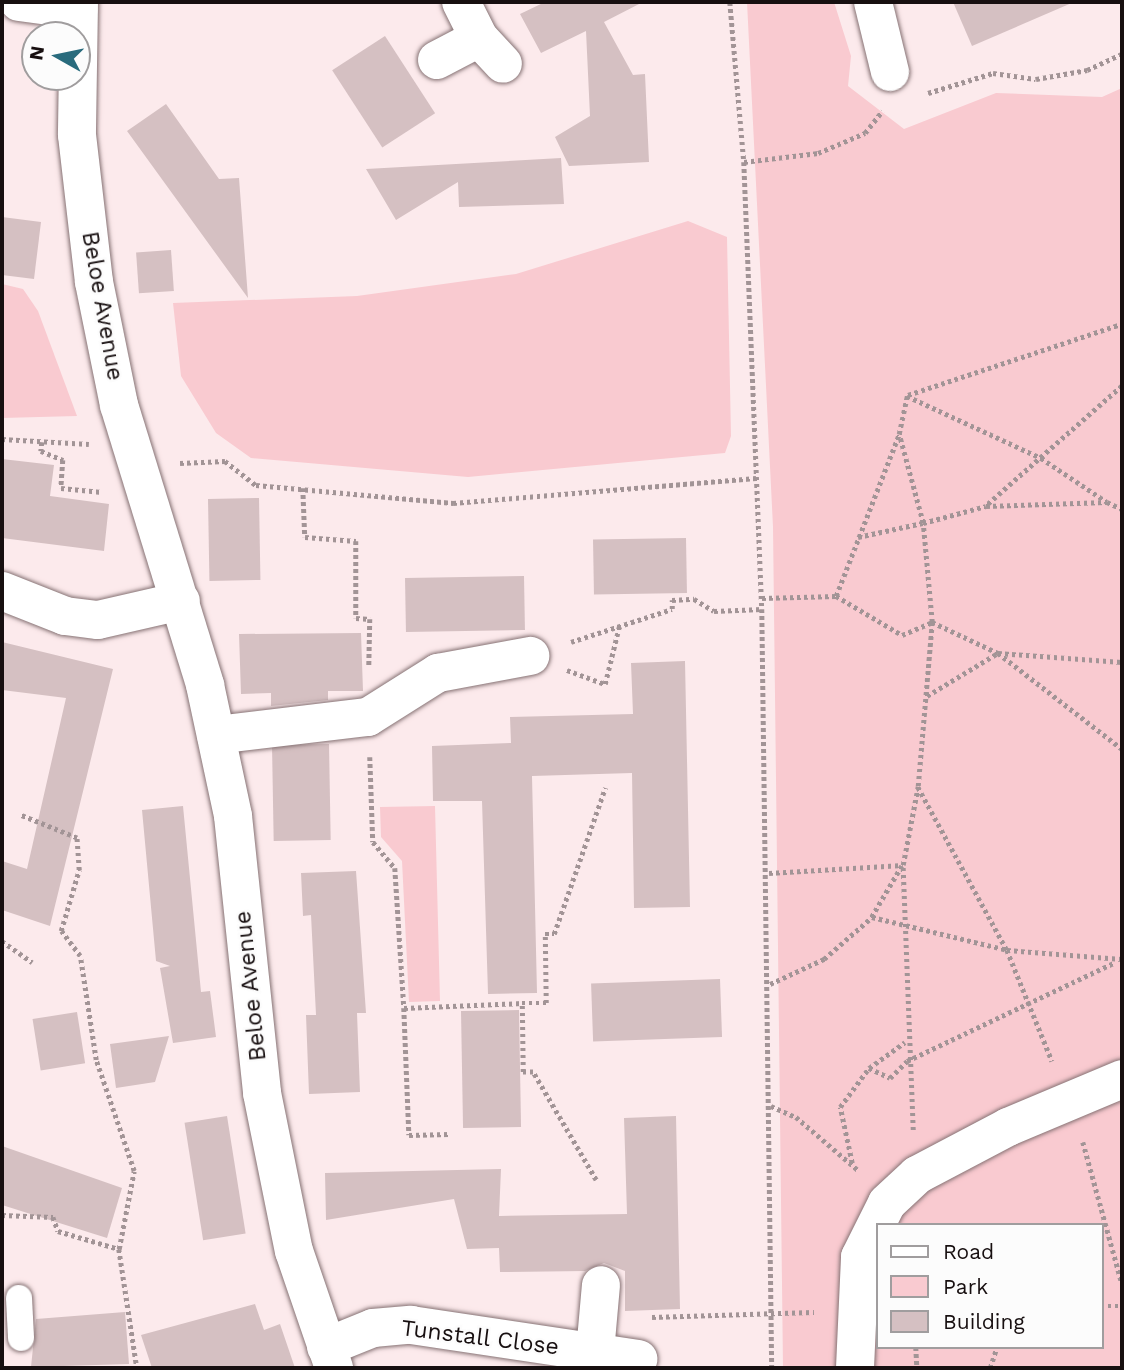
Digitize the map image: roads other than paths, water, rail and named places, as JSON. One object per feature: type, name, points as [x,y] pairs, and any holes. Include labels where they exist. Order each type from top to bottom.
[{"type":"street","points":[[19,2],[79,6]]},
{"type":"street","points":[[437,60],[491,51],[461,2]]},
{"type":"street","points":[[873,2],[897,91]]},
{"type":"street","name":"Beloe Avenue","points":[[79,6],[77,135],[94,282],[137,465],[181,601],[216,735],[233,816],[262,1093],[294,1251],[330,1358]]},
{"type":"street","points":[[2,591],[65,617],[98,620],[181,601]]},
{"type":"street","points":[[216,735],[368,717],[438,673],[530,656]]},
{"type":"street","points":[[877,1223],[887,1203],[917,1175],[1122,1079]]},
{"type":"street","points":[[855,1368],[860,1258],[876,1225]]},
{"type":"street","points":[[595,1352],[601,1285]]},
{"type":"street","name":"Tunstall Close","points":[[330,1358],[373,1328],[411,1325],[638,1359]]},
{"type":"lane","points":[[19,1298],[21,1338]]}]
